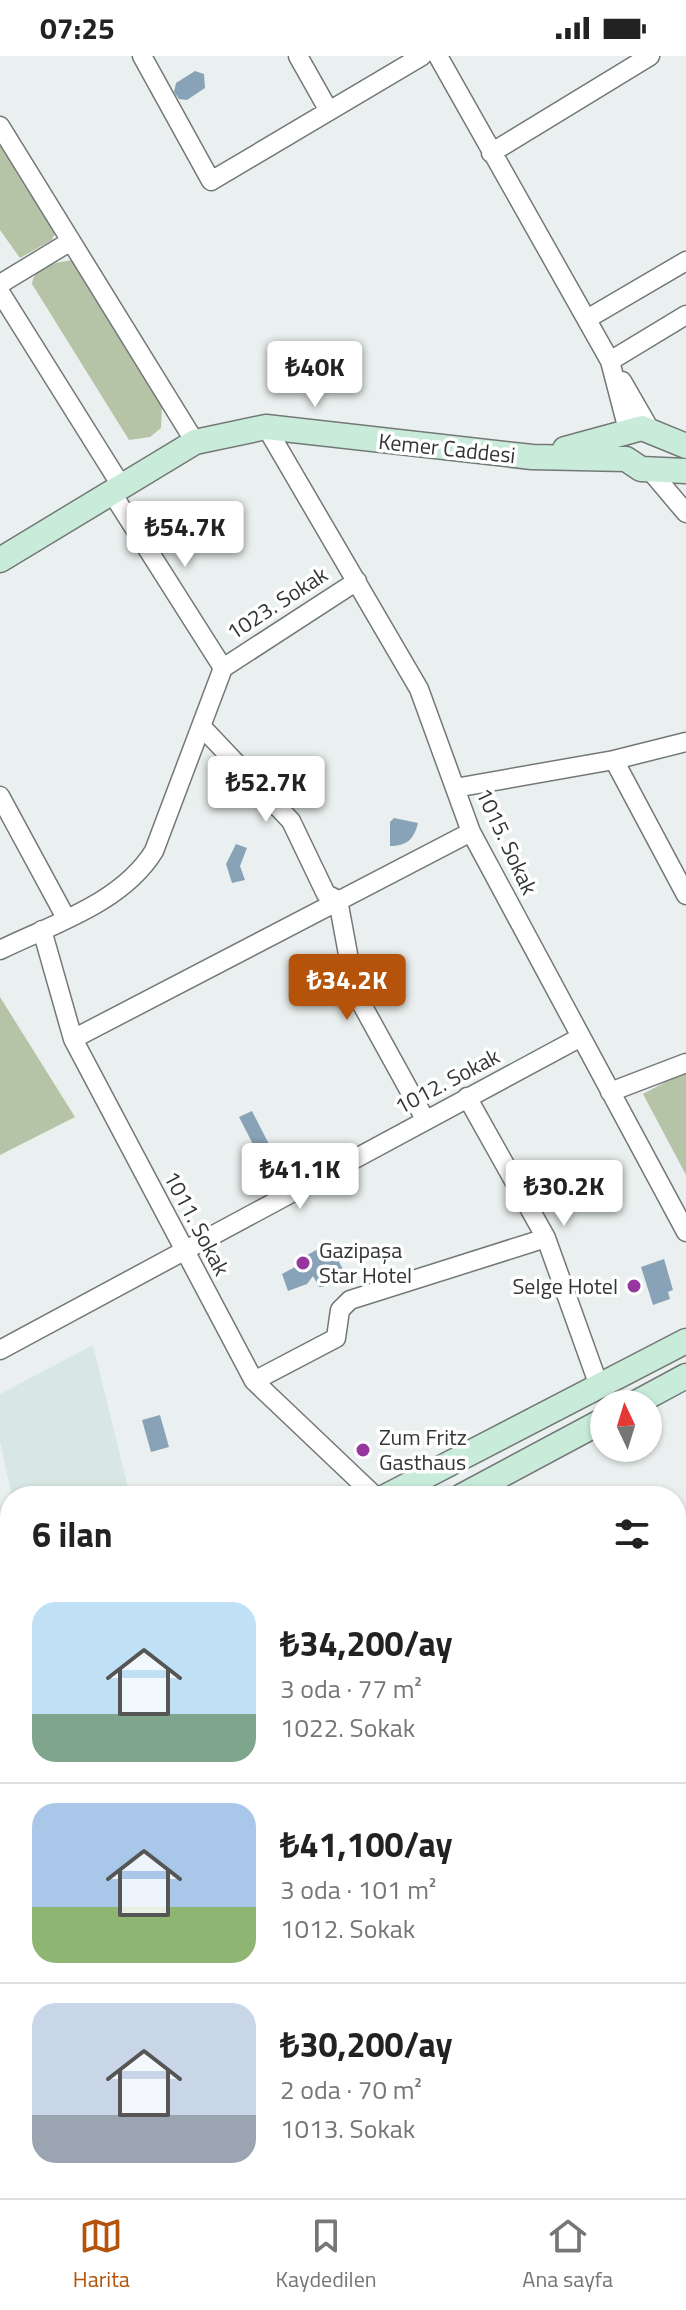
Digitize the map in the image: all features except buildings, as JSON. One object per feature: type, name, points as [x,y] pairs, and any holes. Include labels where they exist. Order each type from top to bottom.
[{"type":"street","points":[[142,56],[211,181],[422,56]]},
{"type":"street","points":[[298,56],[329,111]]},
{"type":"street","points":[[438,56],[587,319],[646,434],[666,450],[663,459],[637,464]]},
{"type":"street","points":[[491,153],[650,56]]},
{"type":"street","points":[[0,126],[195,442]]},
{"type":"street","points":[[0,284],[71,241]]},
{"type":"street","points":[[587,319],[686,261]]},
{"type":"street","points":[[0,292],[223,668]]},
{"type":"street","points":[[610,361],[686,315]]},
{"type":"street","name":"Kemer Caddesi","points":[[0,560],[195,442],[266,427],[686,471]]},
{"type":"street","name":"1015. Sokak","points":[[266,427],[419,689],[471,832],[686,1232]]},
{"type":"street","points":[[646,434],[622,441],[622,454],[637,464],[686,513]]},
{"type":"street","points":[[532,457],[646,434],[686,446]]},
{"type":"street","name":"1023. Sokak","points":[[0,950],[121,889],[141,872],[154,851],[223,668],[357,581]]},
{"type":"street","points":[[201,726],[291,821],[326,894],[338,900]]},
{"type":"street","points":[[455,788],[614,760],[686,742]]},
{"type":"street","points":[[614,760],[686,895]]},
{"type":"street","points":[[0,796],[66,918]]},
{"type":"street","points":[[73,1039],[471,832]]},
{"type":"street","points":[[338,900],[355,992],[425,1119]]},
{"type":"street","name":"1011. Sokak","points":[[42,930],[73,1039],[254,1381],[364,1486]]},
{"type":"street","name":"1012. Sokak","points":[[0,1350],[581,1037]]},
{"type":"street","points":[[610,1092],[686,1063]]},
{"type":"street","points":[[467,1097],[546,1238],[599,1386]]},
{"type":"street","points":[[254,1381],[336,1338],[340,1310],[350,1300],[546,1238]]},
{"type":"street","points":[[406,1486],[686,1341]]},
{"type":"street","points":[[660,1390],[686,1376]]},
{"type":"street","points":[[481,1486],[590,1427]]},
{"type":"shaded area","points":[[93,1345],[128,1486],[10,1486],[0,1442],[0,1394]]},
{"type":"green space","points":[[0,142],[57,228],[52,240],[20,258],[0,230]]},
{"type":"green space","points":[[73,260],[83,270],[162,407],[161,428],[150,437],[129,440],[32,284],[42,268]]},
{"type":"green space","points":[[0,997],[75,1117],[0,1155]]},
{"type":"green space","points":[[686,1071],[686,1175],[643,1094]]},
{"type":"water","points":[[195,71],[204,74],[205,88],[187,100],[179,99],[174,92],[176,83]]},
{"type":"water","points":[[394,818],[418,823],[408,841],[390,846],[390,822]]},
{"type":"water","points":[[236,844],[247,848],[240,866],[245,880],[232,883],[226,864]]},
{"type":"water","points":[[252,1111],[271,1148],[258,1154],[239,1117]]},
{"type":"water","points":[[329,1243],[346,1275],[323,1287],[319,1287],[313,1276],[307,1284],[288,1291],[282,1274],[295,1267],[298,1260]]},
{"type":"water","points":[[664,1259],[673,1290],[668,1292],[670,1299],[653,1305],[641,1267]]},
{"type":"water","points":[[160,1415],[169,1447],[151,1452],[142,1420]]},
{"type":"place","name":"Gazipaşa Star Hotel","points":[[303,1263]]},
{"type":"place","name":"Selge Hotel","points":[[634,1286]]},
{"type":"place","name":"Zum Fritz Gasthaus","points":[[363,1450]]}]
